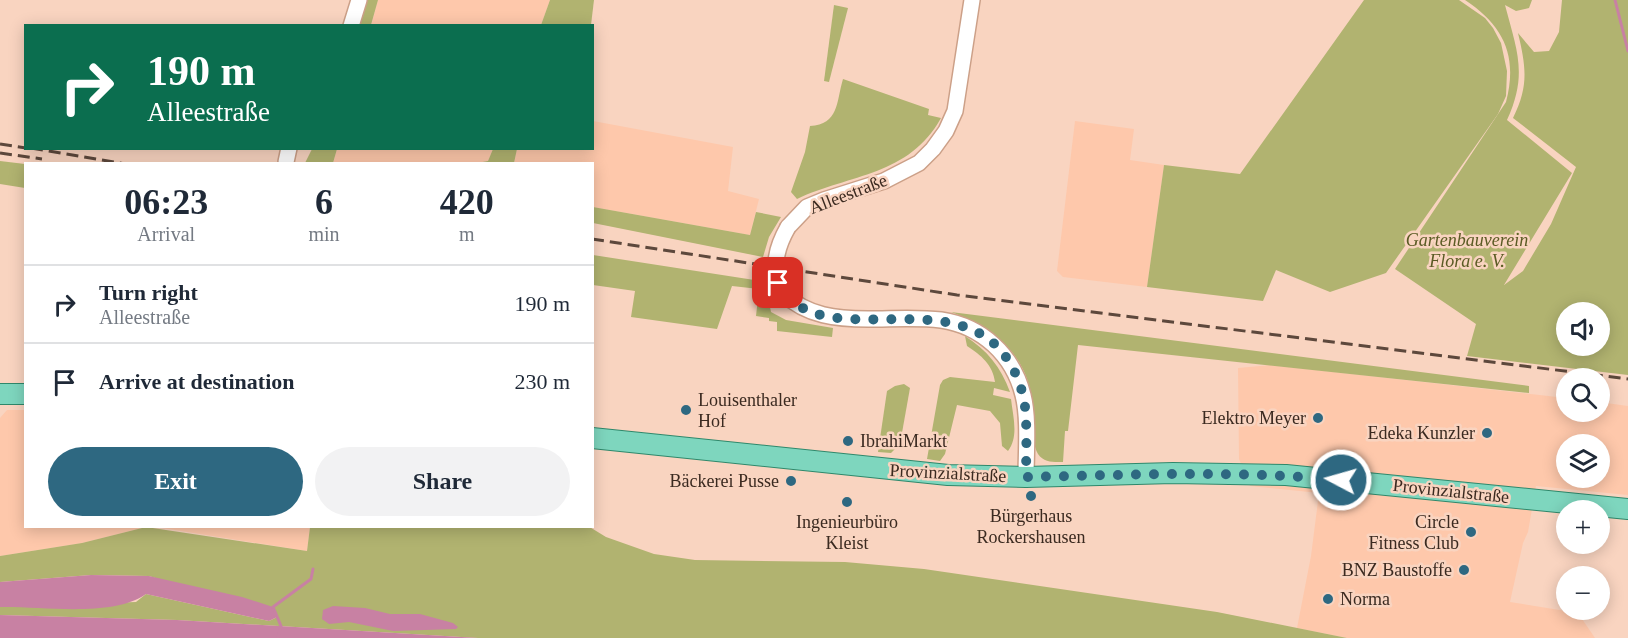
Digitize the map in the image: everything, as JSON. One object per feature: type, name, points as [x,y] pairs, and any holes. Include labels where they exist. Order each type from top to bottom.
[{"type":"main road","points":[[0,394],[24,394]]},
{"type":"main road","name":"Provinzialstraße","points":[[594,438],[910,472],[1026,477],[1173,473],[1286,475],[1628,509]]},
{"type":"street","points":[[352,24],[359,0]]},
{"type":"street","name":"Alleestraße","points":[[972,0],[955,111],[946,131],[933,149],[919,163],[884,181],[807,207],[788,228],[778,244],[775,263],[778,283],[784,294],[795,304],[819,314],[845,319],[941,320],[971,328],[994,344],[1011,365],[1023,396],[1026,477]]},
{"type":"shaded area","points":[[378,0],[550,0],[541,24],[372,24]]},
{"type":"shaded area","points":[[594,121],[733,147],[728,191],[759,199],[750,235],[594,207],[594,162],[514,162],[517,150],[594,150]]},
{"type":"shaded area","points":[[1075,121],[1134,129],[1130,160],[1164,165],[1147,287],[1063,277],[1057,271]]},
{"type":"shaded area","points":[[337,150],[493,150],[488,161],[482,162],[334,162]]},
{"type":"shaded area","points":[[1271,365],[1556,397],[1556,422],[1610,422],[1610,404],[1628,406],[1628,495],[1556,488],[1610,488],[1610,434],[1556,434],[1556,488],[1536,486],[1528,532],[1523,543],[1510,602],[1556,609],[1556,620],[1583,620],[1595,638],[1347,638],[1297,628],[1311,556],[1319,493],[1250,486],[1239,459],[1238,368]]},
{"type":"shaded area","points":[[7,410],[24,410],[24,528],[142,528],[82,543],[0,556],[0,418]]},
{"type":"shaded area","points":[[162,528],[310,528],[307,551]]},
{"type":"shaded area","points":[[91,575],[149,576],[242,597],[273,607],[277,617],[269,621],[146,594],[115,606],[96,608],[0,607],[0,582]]},
{"type":"shaded area","points":[[333,606],[365,608],[390,614],[420,614],[453,623],[458,627],[456,629],[393,631],[349,622],[329,624],[322,619],[323,610]]},
{"type":"shaded area","points":[[0,615],[177,620],[478,638],[0,638]]},
{"type":"green space","points":[[366,0],[378,0],[371,24],[360,24]]},
{"type":"green space","points":[[550,0],[594,0],[591,24],[541,24]]},
{"type":"green space","points":[[1364,0],[1459,0],[1485,18],[1493,28],[1501,43],[1507,71],[1506,96],[1498,114],[1386,273],[1330,292],[1276,270],[1263,301],[1147,287],[1164,165],[1240,174]]},
{"type":"green space","name":"Gartenbauverein Flora e. V.","points":[[1465,0],[1532,0],[1529,8],[1516,11],[1505,5],[1516,49],[1519,76],[1507,120],[1572,173],[1504,285],[1523,271],[1551,224],[1576,167],[1513,118],[1524,86],[1523,56],[1518,33],[1534,52],[1549,51],[1559,32],[1562,0],[1628,0],[1628,375],[1610,373],[1610,368],[1569,368],[1467,356],[1476,324],[1395,269],[1506,102],[1510,70],[1509,56],[1505,44],[1490,20]]},
{"type":"green space","points":[[834,5],[848,8],[829,82],[824,81]]},
{"type":"green space","points":[[843,79],[929,109],[928,115],[941,118],[928,137],[912,152],[895,163],[797,199],[791,192],[805,152],[810,126],[831,117],[835,111]]},
{"type":"green space","points":[[312,150],[337,150],[333,162],[306,162]]},
{"type":"green space","points":[[493,150],[517,150],[514,162],[482,162],[488,161]]},
{"type":"green space","points":[[0,161],[24,164],[24,188],[0,184]]},
{"type":"green space","points":[[594,207],[750,235],[756,212],[781,217],[769,237],[763,257],[594,223]]},
{"type":"green space","points":[[594,255],[767,282],[772,295],[769,302],[771,312],[786,320],[833,328],[832,337],[777,331],[777,322],[756,316],[759,289],[732,286],[717,329],[631,317],[635,291],[594,285]]},
{"type":"green space","points":[[951,312],[1529,386],[1529,393],[1078,345],[1068,431],[1065,431],[1063,462],[1049,461],[1040,457],[1036,449],[1033,438],[1033,408],[1030,390],[1025,373],[1017,359],[996,336]]},
{"type":"green space","points":[[965,336],[992,360],[1006,383],[1010,392],[994,388],[993,395],[1011,399],[1013,439],[1008,451],[1002,446],[1000,423],[990,411],[957,405],[945,454],[940,461],[927,459],[940,385],[943,380],[950,377],[995,382],[989,366],[967,346]]},
{"type":"green space","points":[[904,384],[910,388],[900,444],[891,453],[878,452],[887,391]]},
{"type":"green space","points":[[142,528],[307,551],[310,528],[591,528],[606,537],[654,554],[695,560],[845,562],[924,569],[1217,612],[1347,638],[478,638],[177,620],[0,615],[0,607],[136,602],[146,594],[269,621],[277,617],[149,576],[91,575],[0,582],[0,556],[82,543]]},
{"type":"waterway","points":[[1615,0],[1628,51]]},
{"type":"waterway","points":[[278,638],[281,626],[273,607],[311,579],[313,569]]},
{"type":"railway","points":[[0,144],[24,148]]},
{"type":"railway","points":[[43,150],[113,162]]},
{"type":"railway","points":[[0,153],[42,159]]},
{"type":"railway","points":[[594,239],[957,295],[1628,379]]},
{"type":"place","name":"Louisenthaler Hof","points":[[686,410]]},
{"type":"place","name":"Elektro Meyer","points":[[1318,418]]},
{"type":"place","name":"Edeka Kunzler","points":[[1487,433]]},
{"type":"place","name":"IbrahiMarkt","points":[[848,441]]},
{"type":"place","name":"Bäckerei Pusse","points":[[791,481]]},
{"type":"place","name":"Bürgerhaus Rockershausen","points":[[1031,496]]},
{"type":"place","name":"Ingenieurbüro Kleist","points":[[847,502]]},
{"type":"place","name":"Circle Fitness Club","points":[[1471,532]]},
{"type":"place","name":"BNZ Baustoffe","points":[[1464,570]]},
{"type":"place","name":"Norma","points":[[1328,599]]},
{"type":"route","points":[[778,283],[784,294],[795,304],[819,314],[845,319],[941,320],[971,328],[994,344],[1011,365],[1023,396],[1026,477],[1173,473],[1286,475],[1341,480]]}]
